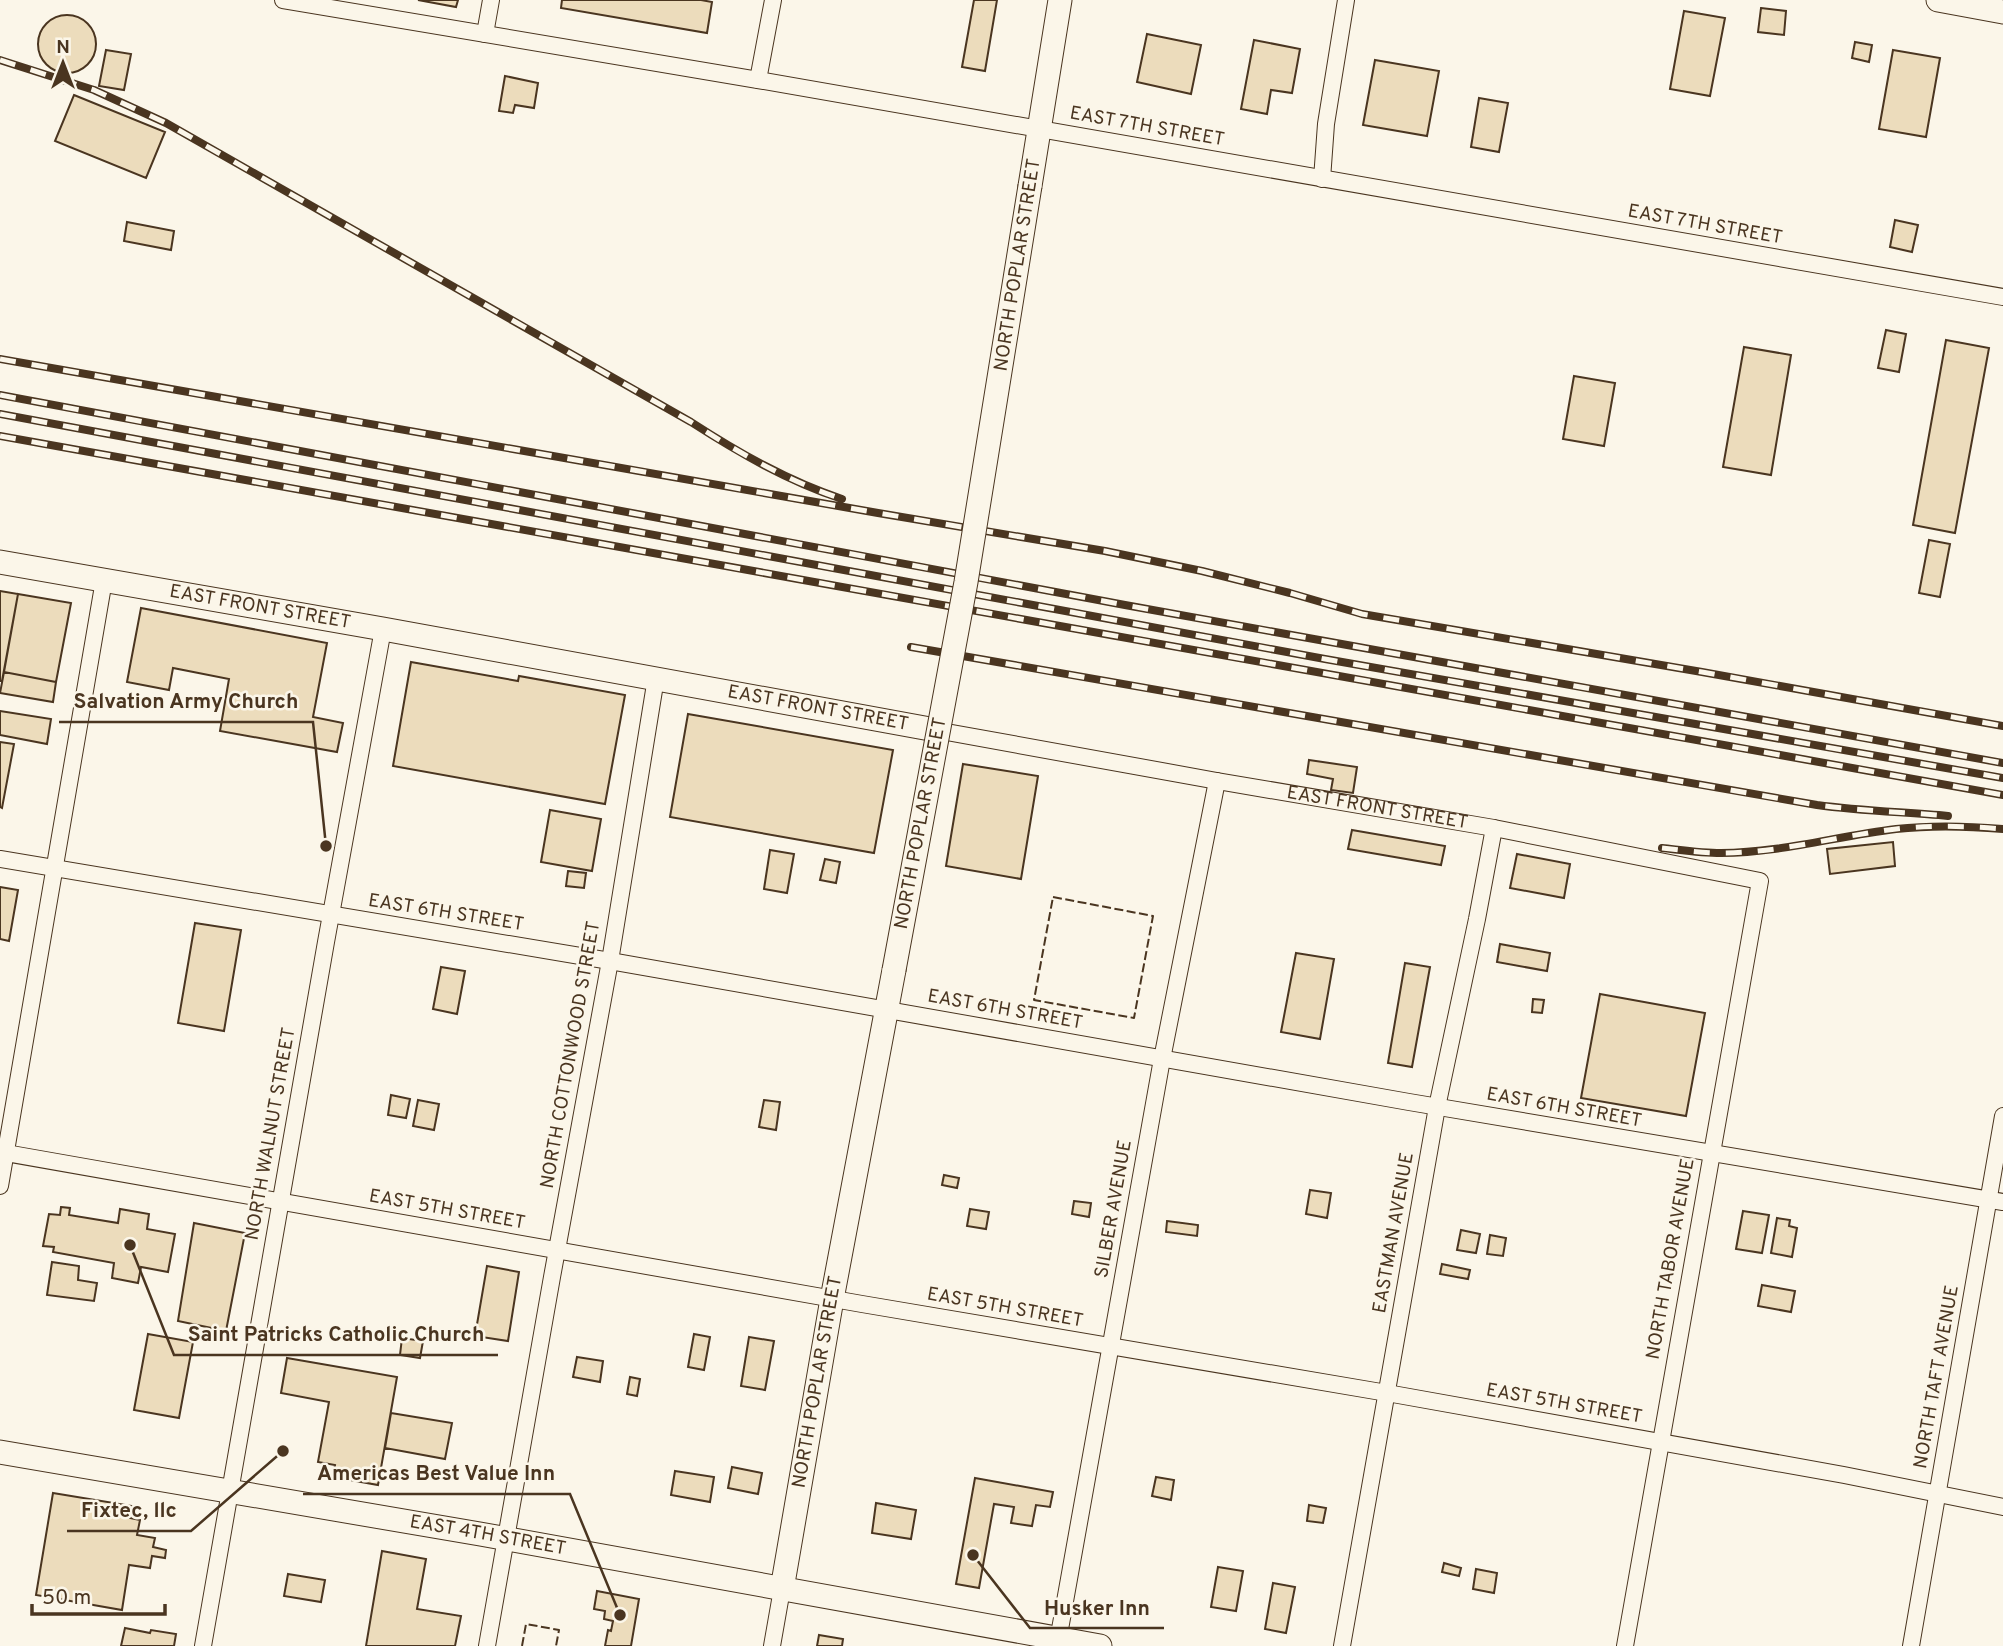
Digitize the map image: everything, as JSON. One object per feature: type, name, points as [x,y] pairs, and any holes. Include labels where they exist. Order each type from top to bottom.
[{"type":"main road","name":"NORTH POPLAR STREET","points":[[782,1589],[832,1299],[966,582],[1060,0]]},
{"type":"main road","points":[[1938,0],[2003,12]]},
{"type":"main road","name":"EAST FRONT STREET","points":[[0,562],[656,678],[941,732]]},
{"type":"main road","name":"EAST 4TH STREET","points":[[0,1452],[507,1539],[1058,1642],[1100,1646]]},
{"type":"street","name":"EAST 7TH STREET","points":[[283,0],[2003,297]]},
{"type":"street","points":[[485,34],[491,0]]},
{"type":"street","points":[[758,80],[773,0]]},
{"type":"street","points":[[1322,179],[1326,124],[1346,0]]},
{"type":"street","points":[[0,1186],[3,1152],[104,580]]},
{"type":"street","name":"NORTH WALNUT STREET","points":[[203,1646],[383,629]]},
{"type":"street","name":"NORTH COTTONWOOD STREET","points":[[487,1646],[610,961],[656,678]]},
{"type":"street","name":"EAST FRONT STREET","points":[[941,732],[1494,828],[1760,881]]},
{"type":"street","name":"SILBER AVENUE","points":[[1058,1642],[1162,1059],[1217,781]]},
{"type":"street","name":"EASTMAN AVENUE","points":[[1342,1646],[1437,1107],[1494,828]]},
{"type":"street","name":"EAST 6TH STREET","points":[[0,859],[610,961],[1437,1107],[1996,1201]]},
{"type":"street","name":"NORTH TABOR AVENUE","points":[[1625,1646],[1760,881]]},
{"type":"street","name":"NORTH TAFT AVENUE","points":[[1911,1646],[1937,1494],[1996,1201],[2003,1116]]},
{"type":"street","name":"EAST 5TH STREET","points":[[3,1152],[1660,1442],[2003,1507]]},
{"type":"street","name":"NORTH POPLAR STREET","points":[[772,1646],[782,1589]]},
{"type":"building","points":[[418,0],[458,0],[456,7]]},
{"type":"building","points":[[562,0],[712,2],[707,33],[561,8]]},
{"type":"building","points":[[974,0],[997,0],[985,71],[962,67]]},
{"type":"building","points":[[1761,8],[1786,11],[1784,35],[1758,32]]},
{"type":"building","points":[[1684,11],[1725,18],[1710,96],[1670,89]]},
{"type":"building","points":[[67,15],[83,20],[91,28],[96,44],[91,60],[83,68],[67,73],[51,68],[43,60],[38,44],[43,28],[51,20]]},
{"type":"building","points":[[1147,34],[1201,45],[1191,94],[1137,82]]},
{"type":"building","points":[[1254,40],[1300,49],[1292,93],[1271,90],[1267,114],[1241,109]]},
{"type":"building","points":[[1855,42],[1872,45],[1869,62],[1852,58]]},
{"type":"building","points":[[106,50],[131,54],[124,90],[99,86]]},
{"type":"building","points":[[1893,50],[1940,58],[1926,137],[1879,129]]},
{"type":"building","points":[[1375,60],[1439,71],[1427,136],[1363,125]]},
{"type":"building","points":[[505,76],[538,83],[534,108],[515,105],[513,113],[499,111]]},
{"type":"building","points":[[74,95],[165,132],[146,178],[55,141]]},
{"type":"building","points":[[1479,98],[1508,103],[1499,152],[1471,147]]},
{"type":"building","points":[[1895,220],[1918,225],[1912,252],[1890,247]]},
{"type":"building","points":[[127,222],[174,231],[171,250],[124,241]]},
{"type":"building","points":[[1886,330],[1906,334],[1899,372],[1878,368]]},
{"type":"building","points":[[1946,340],[1989,348],[1955,533],[1913,525]]},
{"type":"building","points":[[1744,347],[1791,355],[1771,475],[1723,467]]},
{"type":"building","points":[[1574,376],[1615,383],[1604,446],[1563,439]]},
{"type":"building","points":[[1929,540],[1950,544],[1940,597],[1919,593]]},
{"type":"building","points":[[0,591],[18,594],[2,681],[0,681]]},
{"type":"building","points":[[18,594],[71,603],[56,682],[4,672]]},
{"type":"building","points":[[141,608],[327,643],[313,717],[343,723],[337,752],[220,731],[229,679],[173,668],[169,690],[127,682]]},
{"type":"building","points":[[411,662],[518,681],[519,676],[625,695],[605,804],[393,766]]},
{"type":"building","points":[[4,672],[56,682],[53,702],[0,693]]},
{"type":"building","points":[[0,711],[51,719],[47,744],[0,735]]},
{"type":"building","points":[[688,714],[893,750],[874,853],[670,817]]},
{"type":"building","points":[[0,742],[14,744],[2,808],[0,807]]},
{"type":"building","points":[[1309,760],[1357,767],[1353,793],[1331,790],[1333,779],[1307,774]]},
{"type":"building","points":[[963,764],[1038,776],[1021,879],[946,866]]},
{"type":"building","points":[[550,810],[601,819],[592,871],[541,862]]},
{"type":"building","points":[[1352,830],[1445,846],[1441,865],[1348,849]]},
{"type":"building","points":[[1893,842],[1895,866],[1830,874],[1827,849]]},
{"type":"building","points":[[770,850],[794,854],[787,893],[764,889]]},
{"type":"building","points":[[1517,854],[1570,864],[1564,898],[1510,888]]},
{"type":"building","points":[[825,859],[840,862],[836,883],[820,880]]},
{"type":"building","points":[[568,871],[586,873],[584,888],[566,886]]},
{"type":"building","points":[[0,887],[18,890],[9,941],[0,939]]},
{"type":"building","points":[[195,923],[241,930],[224,1031],[178,1023]]},
{"type":"building","points":[[1500,944],[1550,953],[1547,971],[1497,962]]},
{"type":"building","points":[[1296,953],[1334,959],[1320,1039],[1281,1032]]},
{"type":"building","points":[[1405,963],[1430,967],[1412,1067],[1388,1063]]},
{"type":"building","points":[[441,967],[465,971],[457,1014],[433,1009]]},
{"type":"building","points":[[1600,994],[1705,1013],[1686,1116],[1581,1098]]},
{"type":"building","points":[[1533,999],[1544,1000],[1542,1013],[1532,1012]]},
{"type":"building","points":[[391,1095],[410,1099],[406,1118],[388,1115]]},
{"type":"building","points":[[418,1100],[439,1104],[434,1130],[413,1126]]},
{"type":"building","points":[[764,1100],[780,1102],[776,1130],[759,1127]]},
{"type":"building","points":[[944,1175],[959,1178],[957,1188],[942,1185]]},
{"type":"building","points":[[1310,1190],[1331,1193],[1327,1218],[1306,1214]]},
{"type":"building","points":[[1074,1201],[1091,1203],[1089,1217],[1072,1214]]},
{"type":"building","points":[[61,1207],[70,1208],[69,1215],[118,1223],[120,1209],[149,1214],[147,1229],[175,1234],[168,1272],[141,1267],[138,1283],[112,1278],[114,1263],[53,1252],[54,1247],[43,1246],[49,1214],[60,1215]]},
{"type":"building","points":[[970,1209],[989,1212],[986,1229],[967,1226]]},
{"type":"building","points":[[1743,1211],[1769,1215],[1762,1253],[1736,1249]]},
{"type":"building","points":[[1777,1218],[1790,1220],[1789,1226],[1797,1228],[1792,1257],[1771,1253]]},
{"type":"building","points":[[1167,1221],[1198,1225],[1197,1236],[1166,1232]]},
{"type":"building","points":[[194,1223],[245,1233],[226,1331],[178,1321]]},
{"type":"building","points":[[1461,1230],[1480,1234],[1476,1253],[1457,1250]]},
{"type":"building","points":[[1490,1235],[1506,1238],[1503,1256],[1487,1254]]},
{"type":"building","points":[[52,1262],[79,1266],[78,1280],[97,1283],[94,1301],[47,1295]]},
{"type":"building","points":[[1442,1264],[1470,1270],[1468,1279],[1440,1274]]},
{"type":"building","points":[[487,1266],[519,1272],[508,1341],[475,1336]]},
{"type":"building","points":[[1762,1285],[1795,1291],[1791,1312],[1758,1306]]},
{"type":"building","points":[[148,1334],[193,1342],[179,1418],[134,1410]]},
{"type":"building","points":[[694,1334],[710,1337],[704,1370],[688,1367]]},
{"type":"building","points":[[749,1337],[774,1341],[765,1390],[741,1386]]},
{"type":"building","points":[[402,1338],[423,1341],[420,1358],[400,1355]]},
{"type":"building","points":[[577,1357],[603,1361],[600,1382],[573,1377]]},
{"type":"building","points":[[287,1358],[397,1377],[378,1485],[333,1477],[335,1465],[318,1462],[329,1402],[281,1393]]},
{"type":"building","points":[[630,1377],[640,1379],[637,1396],[627,1394]]},
{"type":"building","points":[[391,1413],[452,1423],[445,1459],[385,1448]]},
{"type":"building","points":[[732,1467],[762,1473],[758,1494],[728,1488]]},
{"type":"building","points":[[675,1471],[714,1477],[710,1502],[671,1495]]},
{"type":"building","points":[[1156,1477],[1174,1480],[1171,1500],[1152,1496]]},
{"type":"building","points":[[975,1478],[1053,1492],[1050,1507],[1036,1505],[1032,1526],[1011,1523],[1014,1507],[994,1504],[979,1588],[956,1584]]},
{"type":"building","points":[[53,1493],[132,1506],[130,1518],[140,1520],[137,1535],[155,1538],[153,1547],[166,1550],[165,1558],[152,1556],[150,1568],[129,1565],[122,1610],[36,1595]]},
{"type":"building","points":[[876,1503],[916,1510],[911,1539],[872,1533]]},
{"type":"building","points":[[1309,1505],[1326,1508],[1323,1523],[1307,1521]]},
{"type":"building","points":[[382,1551],[426,1559],[417,1609],[461,1616],[455,1646],[366,1646]]},
{"type":"building","points":[[1444,1563],[1461,1568],[1459,1576],[1442,1572]]},
{"type":"building","points":[[1218,1567],[1243,1571],[1236,1611],[1211,1607]]},
{"type":"building","points":[[1476,1569],[1497,1573],[1494,1593],[1473,1589]]},
{"type":"building","points":[[288,1574],[325,1580],[321,1602],[284,1596]]},
{"type":"building","points":[[1273,1583],[1295,1587],[1286,1633],[1265,1629]]},
{"type":"building","points":[[597,1591],[639,1599],[631,1646],[605,1646],[613,1621],[604,1619],[605,1611],[594,1609]]},
{"type":"building","points":[[125,1628],[176,1634],[174,1646],[121,1646]]},
{"type":"building","points":[[819,1635],[843,1639],[842,1646],[817,1646]]},
{"type":"railway","points":[[0,60],[94,90],[166,123],[746,455],[802,484],[842,499]]},
{"type":"railway","points":[[0,359],[1105,551],[1202,571],[1362,614],[2003,726]]},
{"type":"railway","points":[[0,395],[1125,605],[2003,763]]},
{"type":"railway","points":[[0,414],[1325,659],[2003,778]]},
{"type":"railway","points":[[0,436],[2003,795]]},
{"type":"railway","points":[[911,647],[1817,805],[1948,816]]},
{"type":"railway","points":[[1662,848],[1743,852],[1909,828],[1950,826],[2003,829]]},
{"type":"fence","points":[[1053,897],[1153,916],[1134,1018],[1034,1000],[1053,897]]},
{"type":"fence","points":[[522,1646],[526,1624],[559,1630],[556,1646]]},
{"type":"place","name":"Salvation Army Church","points":[[326,846]]},
{"type":"place","name":"Saint Patricks Catholic Church","points":[[130,1245]]},
{"type":"place","name":"Fixtec, llc","points":[[283,1451]]},
{"type":"place","name":"Husker Inn","points":[[973,1555]]},
{"type":"place","name":"Americas Best Value Inn","points":[[620,1615]]}]
